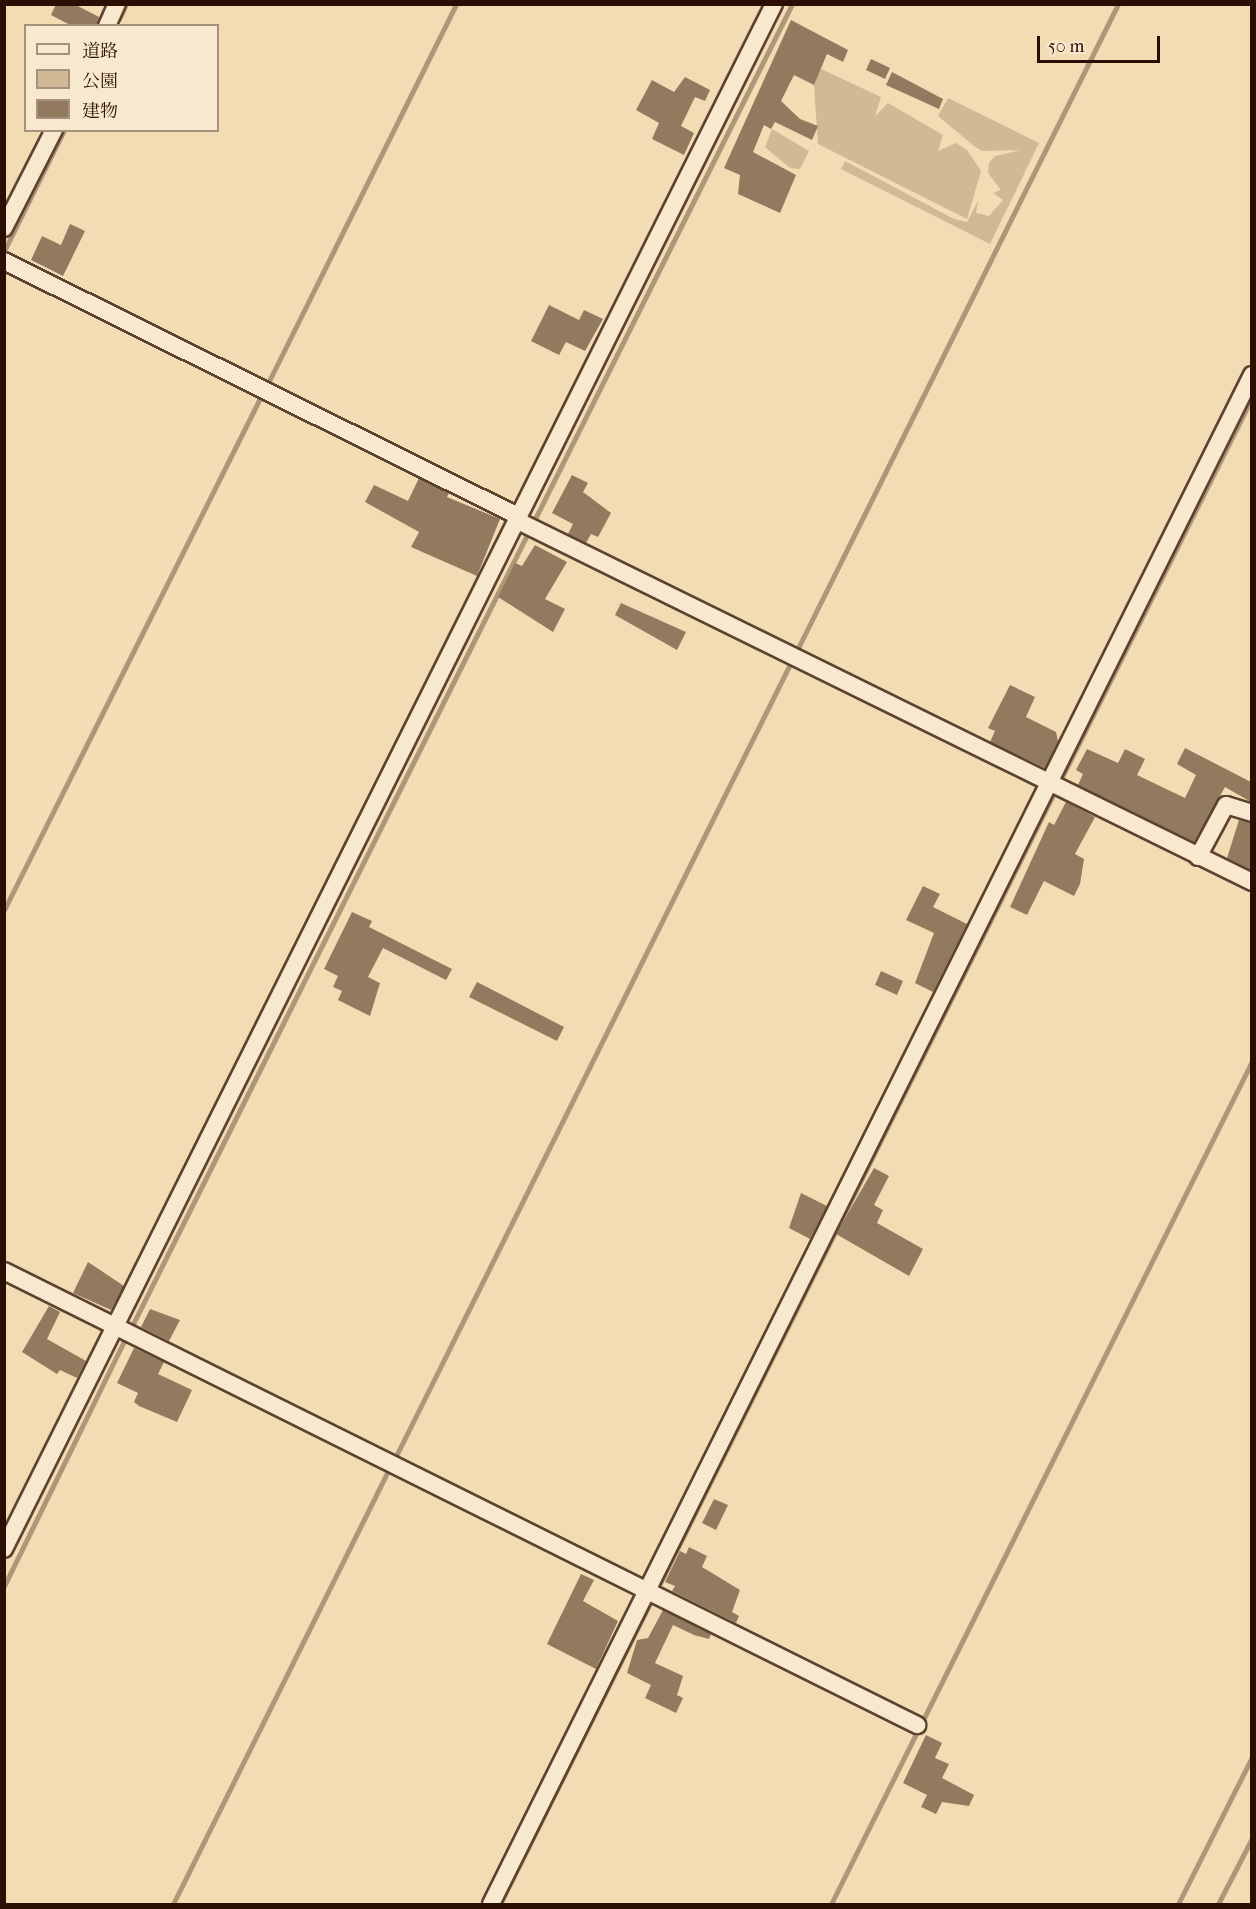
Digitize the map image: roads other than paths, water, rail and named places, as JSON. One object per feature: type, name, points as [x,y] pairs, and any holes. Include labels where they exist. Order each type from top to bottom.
[{"type":"street","points":[[108,24],[117,4]]},
{"type":"street","points":[[4,1549],[114,1326],[524,522],[774,4]]},
{"type":"street","points":[[4,228],[53,132]]},
{"type":"street","points":[[4,261],[1050,785],[1251,882]]},
{"type":"street","points":[[491,1905],[652,1593],[1251,376]]},
{"type":"street","points":[[1198,856],[1226,804],[1251,813]]},
{"type":"street","points":[[4,1271],[917,1725]]},
{"type":"waterway","points":[[119,19],[126,4]]},
{"type":"waterway","points":[[267,385],[456,4]]},
{"type":"waterway","points":[[131,1328],[792,4]]},
{"type":"waterway","points":[[797,650],[1118,4]]},
{"type":"waterway","points":[[5,249],[63,132]]},
{"type":"waterway","points":[[4,910],[261,396]]},
{"type":"waterway","points":[[1061,779],[1252,397]]},
{"type":"waterway","points":[[395,1458],[792,660]]},
{"type":"waterway","points":[[500,1904],[1053,795]]},
{"type":"waterway","points":[[831,1904],[1252,1061]]},
{"type":"waterway","points":[[4,1586],[126,1337]]},
{"type":"waterway","points":[[173,1904],[389,1469]]},
{"type":"waterway","points":[[1178,1904],[1252,1757]]},
{"type":"waterway","points":[[1218,1904],[1252,1838]]}]
